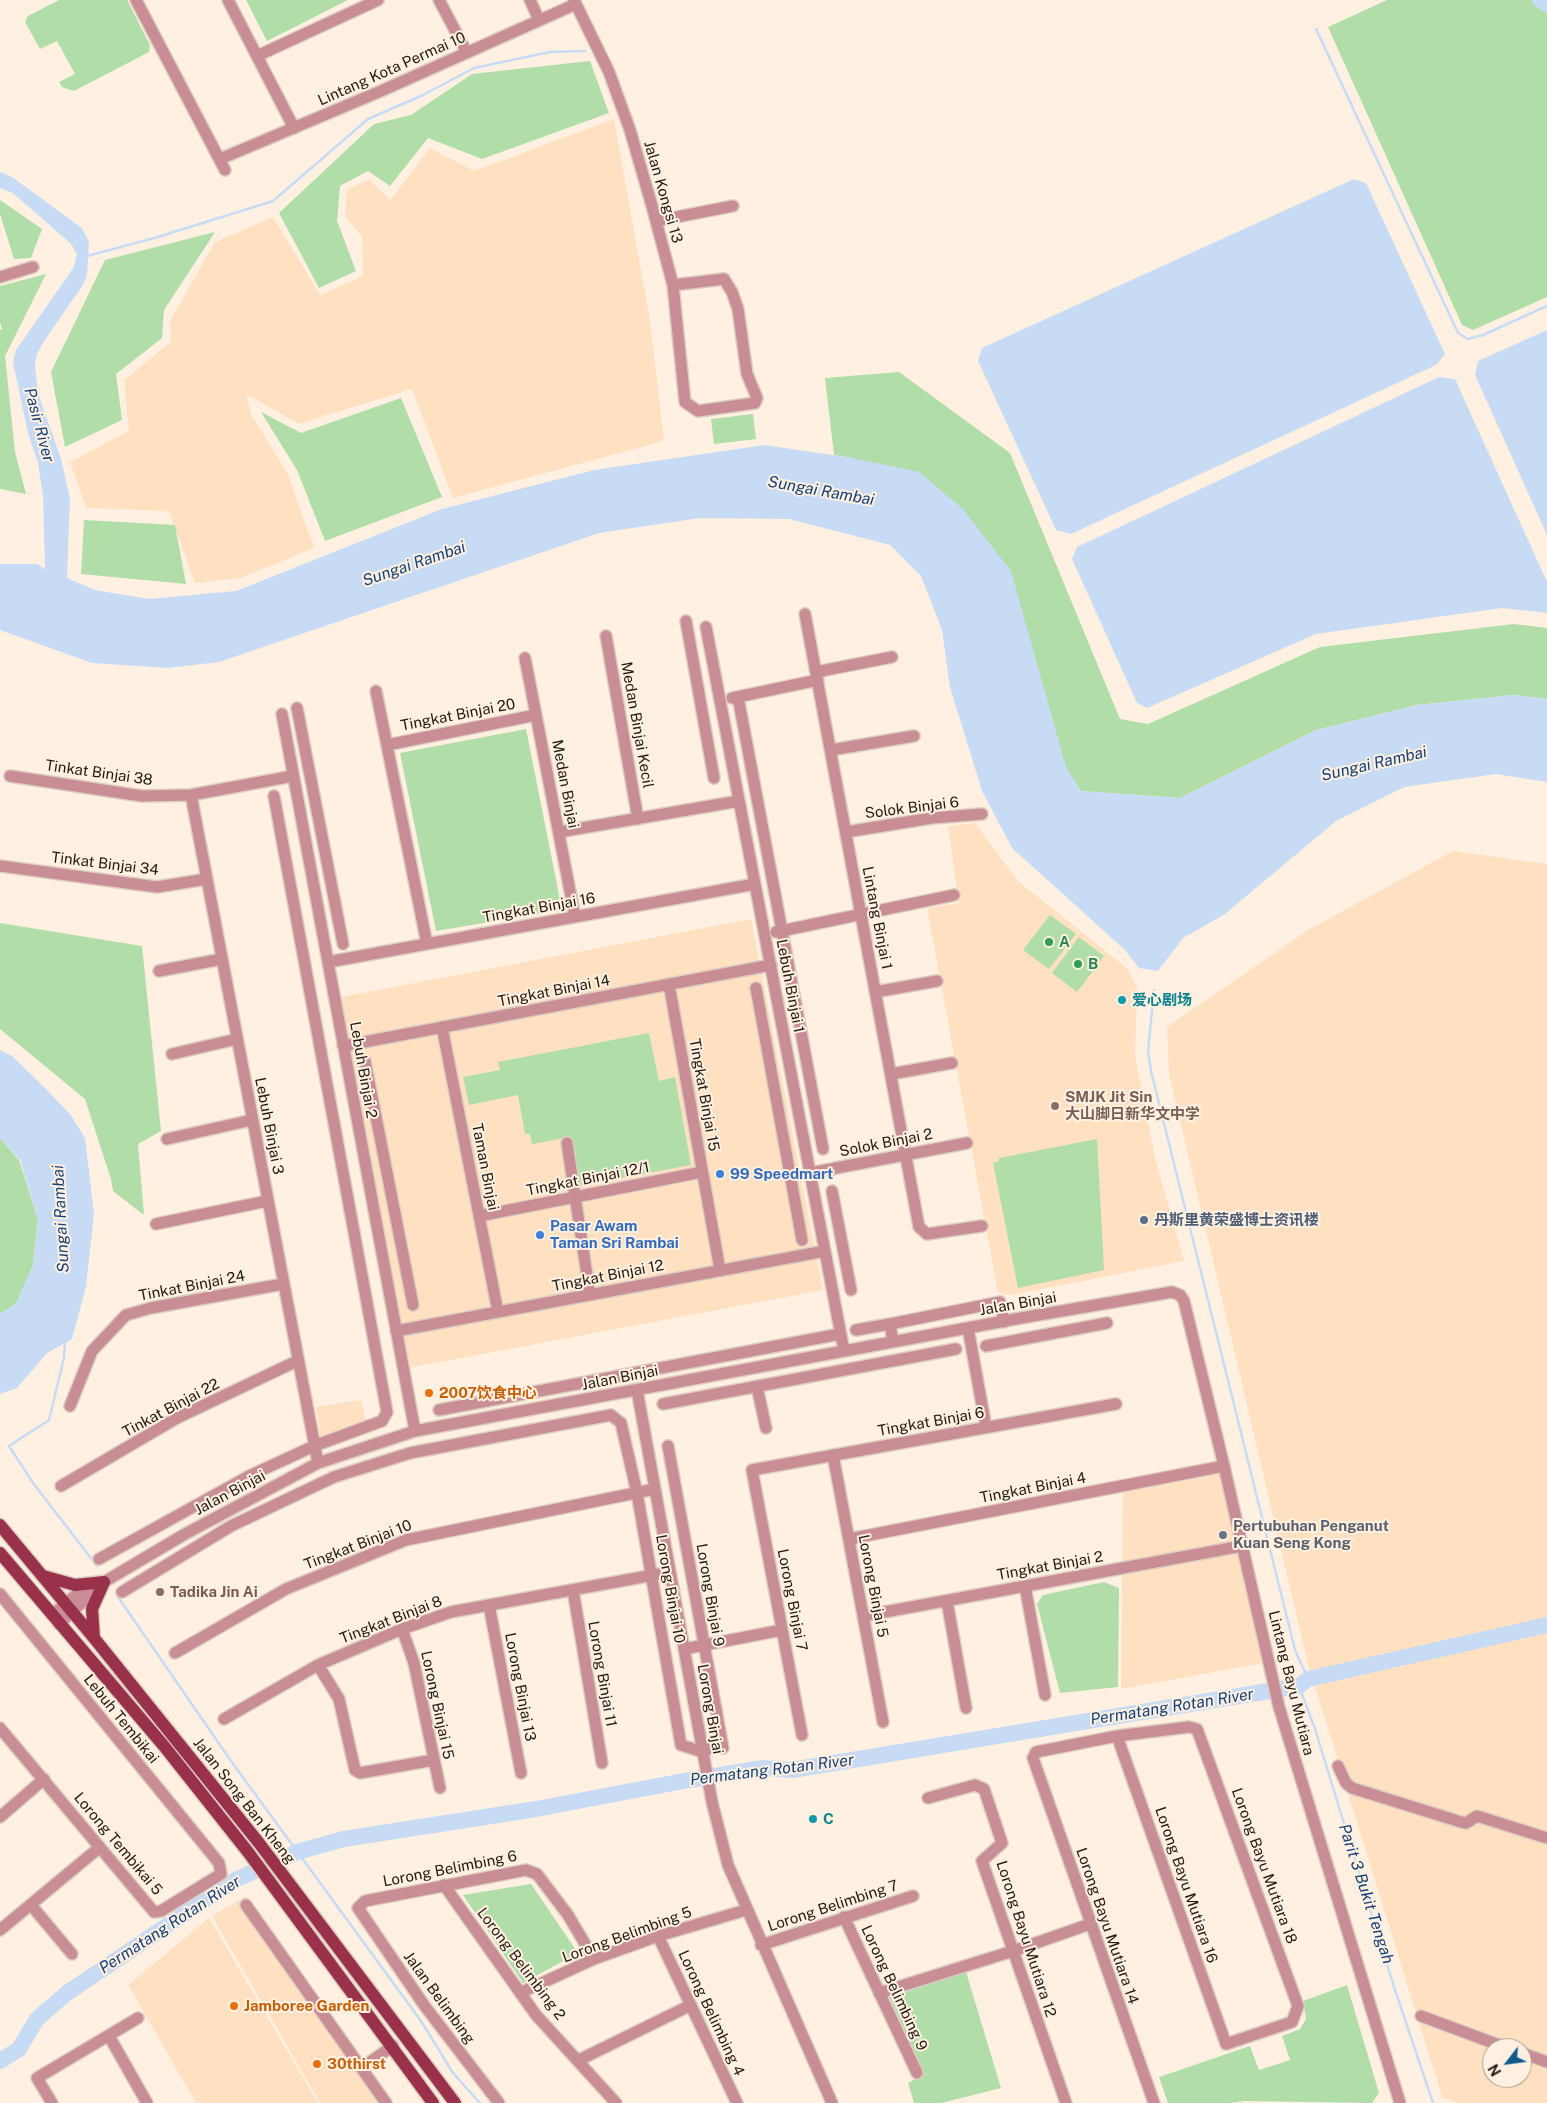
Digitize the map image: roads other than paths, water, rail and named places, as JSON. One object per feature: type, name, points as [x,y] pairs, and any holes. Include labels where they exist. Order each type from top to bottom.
[{"type":"main road","name":"Jalan Song Ban Kheng","points":[[0,1525],[70,1608],[258,1843],[455,2103]]},
{"type":"main road","name":"Jalan Song Ban Kheng","points":[[1,1554],[55,1620],[164,1746],[248,1852],[433,2103]]},
{"type":"main road","points":[[43,1576],[75,1585],[104,1582],[92,1609],[94,1638]]},
{"type":"street","points":[[136,0],[226,170]]},
{"type":"street","points":[[228,0],[294,128]]},
{"type":"street","points":[[257,56],[378,0]]},
{"type":"street","points":[[439,0],[467,53]]},
{"type":"street","points":[[530,0],[539,20]]},
{"type":"street","name":"Lintang Kota Permai 10","points":[[220,159],[467,53],[539,20],[560,5],[575,2]]},
{"type":"street","name":"Jalan Kongsi 13","points":[[575,2],[609,72],[630,130],[656,221],[673,286],[686,402],[698,411],[755,403],[757,398],[747,374],[738,310],[732,292],[724,279],[673,286]]},
{"type":"street","points":[[656,221],[733,206]]},
{"type":"street","points":[[0,277],[33,267]]},
{"type":"street","name":"Lintang Binjai 1","points":[[805,614],[919,1227],[926,1234],[982,1226]]},
{"type":"street","points":[[686,621],[714,778]]},
{"type":"street","name":"Lebuh Binjai 1","points":[[706,627],[844,1352]]},
{"type":"street","name":"Medan Binjai Kecil","points":[[606,636],[638,819]]},
{"type":"street","points":[[721,701],[892,657]]},
{"type":"street","name":"Medan Binjai","points":[[525,658],[575,917]]},
{"type":"street","points":[[376,691],[427,944]]},
{"type":"street","name":"Lebuh Binjai 1","points":[[738,696],[823,1149]]},
{"type":"street","points":[[297,708],[343,944]]},
{"type":"street","name":"Lebuh Binjai 2","points":[[282,714],[415,1431]]},
{"type":"street","name":"Tingkat Binjai 20","points":[[387,745],[536,715]]},
{"type":"street","points":[[831,750],[914,736]]},
{"type":"street","points":[[709,750],[729,747]]},
{"type":"street","name":"Tinkat Binjai 38","points":[[10,776],[142,796],[191,794],[293,776]]},
{"type":"street","name":"Lebuh Binjai 3","points":[[191,794],[297,1361],[318,1463]]},
{"type":"street","points":[[99,1559],[249,1476],[314,1446],[382,1421],[387,1412],[274,796]]},
{"type":"street","points":[[559,832],[740,801]]},
{"type":"street","name":"Solok Binjai 6","points":[[846,832],[932,818],[982,814]]},
{"type":"street","points":[[280,826],[302,823]]},
{"type":"street","name":"Tinkat Binjai 34","points":[[0,866],[156,887],[207,879]]},
{"type":"street","name":"Tingkat Binjai 16","points":[[328,962],[755,884]]},
{"type":"street","points":[[765,934],[954,895]]},
{"type":"street","points":[[159,971],[222,960]]},
{"type":"street","name":"Tingkat Binjai 14","points":[[343,1046],[770,965]]},
{"type":"street","points":[[876,992],[937,981]]},
{"type":"street","name":"Tingkat Binjai 15","points":[[669,984],[720,1270]]},
{"type":"street","points":[[756,988],[802,1240]]},
{"type":"street","points":[[762,1020],[780,1017]]},
{"type":"street","name":"Taman Binjai","points":[[442,1027],[498,1312]]},
{"type":"street","points":[[172,1054],[237,1039]]},
{"type":"street","points":[[365,1061],[413,1305]]},
{"type":"street","points":[[891,1074],[952,1064]]},
{"type":"street","points":[[353,1097],[371,1094]]},
{"type":"street","points":[[168,1139],[252,1120]]},
{"type":"street","points":[[567,1143],[590,1295]]},
{"type":"street","name":"Solok Binjai 2","points":[[810,1172],[967,1143]]},
{"type":"street","name":"Tingkat Binjai 12/1","points":[[479,1216],[702,1172]]},
{"type":"street","points":[[832,1191],[851,1290]]},
{"type":"street","points":[[156,1224],[267,1201]]},
{"type":"street","points":[[796,1208],[836,1212]]},
{"type":"street","name":"Tingkat Binjai 12","points":[[396,1331],[825,1251]]},
{"type":"street","points":[[387,1283],[408,1280]]},
{"type":"street","name":"Tinkat Binjai 24","points":[[70,1406],[92,1351],[126,1315],[151,1308],[283,1284]]},
{"type":"street","name":"Jalan Binjai","points":[[55,1620],[104,1582],[138,1561],[318,1463],[415,1431],[1021,1318],[1172,1292]]},
{"type":"street","name":"Lintang Bayu Mutiara","points":[[1172,1292],[1180,1295],[1184,1301],[1279,1708],[1400,2103]]},
{"type":"street","points":[[856,1330],[1000,1302],[1004,1322]]},
{"type":"street","points":[[1021,1318],[1025,1339]]},
{"type":"street","points":[[986,1346],[1107,1323]]},
{"type":"street","points":[[890,1324],[893,1342]]},
{"type":"street","points":[[968,1328],[986,1427]]},
{"type":"street","points":[[439,1410],[840,1334]]},
{"type":"street","points":[[911,1339],[915,1356]]},
{"type":"street","points":[[768,1348],[772,1365]]},
{"type":"street","points":[[663,1404],[956,1349]]},
{"type":"street","name":"Tinkat Binjai 22","points":[[61,1486],[177,1418],[297,1361]]},
{"type":"street","points":[[700,1378],[703,1397]]},
{"type":"street","points":[[757,1386],[766,1428]]},
{"type":"street","name":"Lorong Binjai","points":[[637,1390],[712,1802],[728,1865],[761,1945],[832,2103]]},
{"type":"street","points":[[122,1592],[231,1526],[334,1478],[410,1453],[572,1422],[568,1403]]},
{"type":"street","name":"Tingkat Binjai 6","points":[[752,1470],[1116,1404]]},
{"type":"street","points":[[464,1405],[468,1422]]},
{"type":"street","name":"Lorong Binjai 10","points":[[572,1422],[611,1415],[621,1423],[637,1493],[681,1744],[704,1756]]},
{"type":"street","name":"Lorong Binjai 9","points":[[668,1446],[722,1745],[704,1756]]},
{"type":"street","points":[[357,1450],[364,1468]]},
{"type":"street","name":"Lorong Binjai 5","points":[[834,1455],[883,1722]]},
{"type":"street","name":"Tingkat Binjai 4","points":[[849,1539],[1224,1466]]},
{"type":"street","name":"Lorong Binjai 7","points":[[752,1470],[802,1736]]},
{"type":"street","points":[[249,1476],[259,1494]]},
{"type":"street","name":"Tingkat Binjai 10","points":[[175,1653],[286,1590],[406,1540],[655,1489]]},
{"type":"street","points":[[658,1504],[677,1500]]},
{"type":"street","points":[[129,1542],[138,1561]]},
{"type":"street","name":"Tingkat Binjai 2","points":[[864,1616],[1242,1546]]},
{"type":"street","points":[[157,1550],[165,1566]]},
{"type":"street","name":"Tingkat Binjai 8","points":[[224,1719],[318,1665],[402,1629],[451,1612],[670,1572]]},
{"type":"street","points":[[1025,1586],[1044,1695]]},
{"type":"street","name":"Lorong Binjai 11","points":[[573,1590],[602,1763]]},
{"type":"street","points":[[675,1595],[694,1591]]},
{"type":"street","name":"Lebuh Tembikai","points":[[0,1594],[220,1863]]},
{"type":"street","points":[[947,1601],[966,1708]]},
{"type":"street","name":"Lorong Binjai 13","points":[[490,1605],[521,1773]]},
{"type":"street","name":"Lorong Binjai 15","points":[[402,1629],[414,1663],[440,1788]]},
{"type":"street","points":[[684,1649],[782,1630]]},
{"type":"street","points":[[318,1665],[338,1699],[355,1770],[360,1773],[434,1760]]},
{"type":"street","name":"Lorong Bayu Mutiara 18","points":[[1117,1736],[1189,1727],[1200,1732],[1298,2006],[1292,2022],[1226,2044]]},
{"type":"street","name":"Lorong Tembikai 5","points":[[0,1728],[154,1912],[161,1911],[221,1874],[220,1863]]},
{"type":"street","name":"Lorong Bayu Mutiara 14","points":[[1117,1736],[1039,1751],[1033,1758],[1153,2103]]},
{"type":"street","name":"Lorong Bayu Mutiara 16","points":[[1117,1736],[1226,2044]]},
{"type":"street","points":[[1338,1766],[1346,1783],[1352,1788],[1461,1822],[1466,1823],[1477,1816],[1547,1838]]},
{"type":"street","points":[[0,1817],[44,1779]]},
{"type":"street","name":"Lorong Bayu Mutiara 12","points":[[928,1798],[975,1785],[984,1789],[1002,1843],[982,1861],[1066,2103]]},
{"type":"street","points":[[0,1930],[100,1847]]},
{"type":"street","name":"Lorong Belimbing 6","points":[[358,1908],[365,1901],[526,1870],[537,1874],[568,1915],[594,1960]]},
{"type":"street","name":"Lorong Belimbing 2","points":[[444,1885],[536,2015],[579,2060],[616,2103]]},
{"type":"street","name":"Lorong Belimbing 7","points":[[761,1945],[914,1896]]},
{"type":"street","points":[[31,1905],[72,1954]]},
{"type":"street","points":[[246,1906],[386,2103]]},
{"type":"street","name":"Jalan Belimbing","points":[[358,1908],[424,2005],[500,2103]]},
{"type":"street","name":"Lorong Belimbing 5","points":[[520,1993],[594,1960],[658,1936],[746,1910]]},
{"type":"street","name":"Lorong Belimbing 9","points":[[844,1917],[917,2073]]},
{"type":"street","points":[[879,1993],[1013,1951],[1090,1924]]},
{"type":"street","name":"Lorong Belimbing 4","points":[[658,1936],[737,2103]]},
{"type":"street","points":[[579,2060],[691,2005]]},
{"type":"street","points":[[1421,2016],[1482,2039]]},
{"type":"street","points":[[52,2103],[37,2078],[138,2018]]},
{"type":"street","points":[[109,2036],[147,2103]]},
{"type":"street","points":[[361,2068],[392,2046]]},
{"type":"street","points":[[1532,2057],[1547,2062]]},
{"type":"street","name":"Lintang Bayu Mutiara","points":[[1390,2103],[1393,2082]]},
{"type":"water","points":[[0,172],[12,177],[82,228],[89,242],[87,275],[83,285],[44,341],[36,356],[35,367],[38,393],[61,459],[70,499],[67,578],[95,590],[149,599],[236,591],[442,509],[594,470],[765,445],[852,458],[919,472],[962,508],[1011,571],[1066,767],[1081,791],[1180,798],[1316,730],[1417,705],[1514,695],[1547,699],[1547,782],[1496,774],[1404,787],[1336,821],[1225,914],[1183,938],[1158,971],[1139,968],[1125,950],[1012,848],[982,791],[950,687],[942,630],[921,576],[890,545],[789,519],[700,518],[599,533],[219,662],[168,668],[92,663],[0,630],[0,564],[37,564],[45,569],[43,496],[38,463],[28,433],[13,362],[16,350],[74,267],[77,254],[71,244],[13,193],[0,188]]},
{"type":"water","points":[[1354,179],[1366,183],[1445,354],[1436,365],[1071,534],[1056,530],[978,361],[982,348]]},
{"type":"water","points":[[1547,330],[1547,535],[1475,375],[1478,361]]},
{"type":"water","points":[[1439,377],[1455,379],[1547,582],[1547,613],[1502,608],[1316,634],[1147,708],[1137,703],[1072,559],[1077,547]]},
{"type":"water","name":"Sungai Rambai","points":[[0,1050],[12,1056],[43,1086],[70,1114],[85,1138],[94,1214],[86,1286],[72,1339],[47,1353],[17,1388],[0,1394],[0,1314],[16,1304],[33,1265],[38,1219],[20,1160],[0,1138]]},
{"type":"waterway","points":[[1540,0],[1547,4]]},
{"type":"waterway","points":[[1316,29],[1458,333],[1468,339],[1483,335],[1547,306]]},
{"type":"waterway","points":[[87,256],[158,237],[273,201],[368,119],[423,95],[474,68],[550,52],[585,51]]},
{"type":"waterway","points":[[1154,990],[1148,1051],[1151,1071],[1295,1650],[1308,1679]]},
{"type":"waterway","points":[[65,1342],[64,1358],[49,1420],[9,1446],[33,1483],[97,1566]]},
{"type":"waterway","name":"Permatang Rotan River","points":[[118,1597],[231,1761],[421,2021],[453,2073],[480,2103]]},
{"type":"waterway","name":"Permatang Rotan River","points":[[0,2061],[19,2049],[37,2019],[67,1993],[235,1880],[297,1852],[344,1839],[536,1809],[689,1780],[763,1768],[792,1770],[1299,1686],[1308,1679],[1547,1625]]},
{"type":"waterway","name":"Parit 3 Bukit Tengah","points":[[1299,1686],[1315,1729],[1394,1987],[1433,2103]]},
{"type":"place","name":"A","points":[[1049,942]]},
{"type":"place","name":"B","points":[[1078,964]]},
{"type":"place","name":"爱心剧场","points":[[1122,1000]]},
{"type":"place","name":"SMJK Jit Sin 大山脚日新华文中学","points":[[1055,1106]]},
{"type":"place","name":"99 Speedmart","points":[[720,1174]]},
{"type":"place","name":"丹斯里黄荣盛博士资讯楼","points":[[1144,1220]]},
{"type":"place","name":"Pasar Awam Taman Sri Rambai","points":[[540,1235]]},
{"type":"place","name":"2007饮食中心","points":[[429,1393]]},
{"type":"place","name":"Pertubuhan Penganut Kuan Seng Kong","points":[[1223,1535]]},
{"type":"place","name":"Tadika Jin Ai","points":[[160,1592]]},
{"type":"place","name":"C","points":[[813,1819]]},
{"type":"place","name":"Jamboree Garden","points":[[234,2006]]},
{"type":"place","name":"30thirst","points":[[317,2064]]},
{"type":"water label","name":"Pasir River","points":[[39,425]]}]
